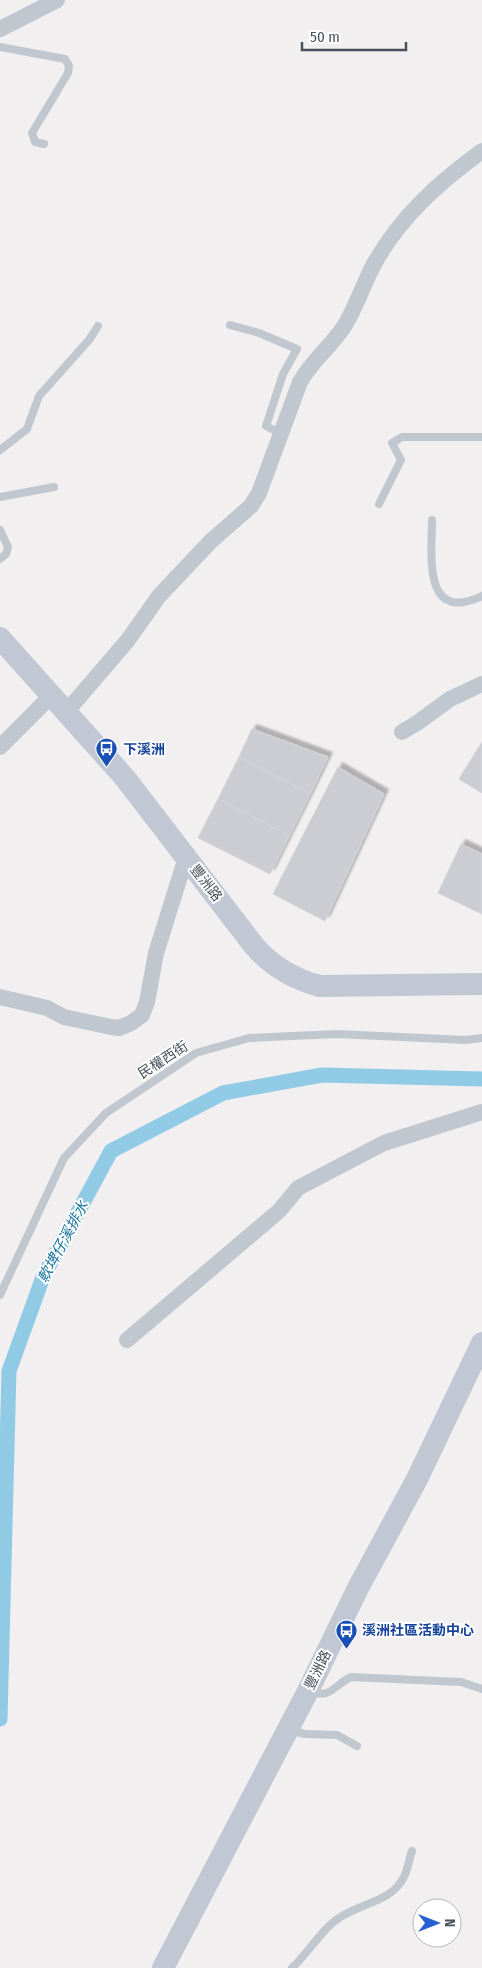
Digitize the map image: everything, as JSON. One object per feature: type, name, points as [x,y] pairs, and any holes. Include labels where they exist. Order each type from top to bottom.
[{"type":"street","points":[[0,29],[57,0]]},
{"type":"street","points":[[0,747],[59,703],[128,640],[159,596],[211,540],[251,506],[259,493],[300,382],[308,367],[345,325],[374,265],[403,220],[440,183],[482,151]]},
{"type":"street","name":"豐洲路","points":[[0,638],[125,778],[260,952],[276,967],[299,980],[320,986],[482,984]]},
{"type":"street","points":[[402,732],[418,723],[450,699],[482,684]]},
{"type":"street","points":[[0,998],[47,1008],[64,1018],[111,1027],[126,1026],[137,1020],[147,1002],[156,953],[183,867],[189,862]]},
{"type":"street","points":[[127,1340],[279,1212],[298,1188],[384,1143],[482,1112]]},
{"type":"street","name":"豐洲路","points":[[163,1968],[308,1691],[358,1588],[418,1479],[482,1343]]},
{"type":"lane","points":[[0,47],[66,59],[68,62],[68,73],[32,133],[36,142],[44,144]]},
{"type":"lane","points":[[230,325],[258,333],[298,349],[283,374],[266,426],[282,434]]},
{"type":"lane","points":[[0,450],[27,429],[39,396],[89,340],[98,326]]},
{"type":"lane","points":[[379,504],[400,460],[392,443],[402,437],[482,436]]},
{"type":"lane","points":[[0,497],[54,487]]},
{"type":"lane","points":[[432,520],[432,575],[436,589],[445,598],[457,602],[468,601],[482,596]]},
{"type":"lane","points":[[0,530],[8,547],[6,554],[0,560]]},
{"type":"lane","name":"民權西街","points":[[0,1296],[64,1158],[106,1113],[196,1053],[249,1038],[337,1034],[465,1040],[482,1038]]},
{"type":"lane","points":[[308,1691],[321,1694],[332,1691],[351,1677],[461,1682],[482,1689]]},
{"type":"lane","points":[[287,1729],[305,1734],[337,1735],[357,1746]]},
{"type":"lane","points":[[292,1968],[308,1953],[337,1919],[390,1894],[398,1887],[405,1875],[412,1850]]},
{"type":"building","points":[[252,729],[328,757],[310,794],[239,757]]},
{"type":"building","points":[[482,742],[482,793],[459,779]]},
{"type":"building","points":[[239,757],[310,794],[289,836],[218,799]]},
{"type":"building","points":[[338,767],[384,794],[325,921],[273,894]]},
{"type":"building","points":[[218,799],[289,836],[270,874],[198,838]]},
{"type":"building","points":[[461,844],[482,854],[482,914],[438,893]]},
{"type":"waterway","name":"軟埤仔溪排水","points":[[0,1719],[9,1371],[43,1277],[111,1151],[223,1093],[322,1075],[482,1079]]},
{"type":"place","name":"下溪洲","points":[[107,768]]},
{"type":"place","name":"溪洲社區活動中心","points":[[346,1649]]}]
